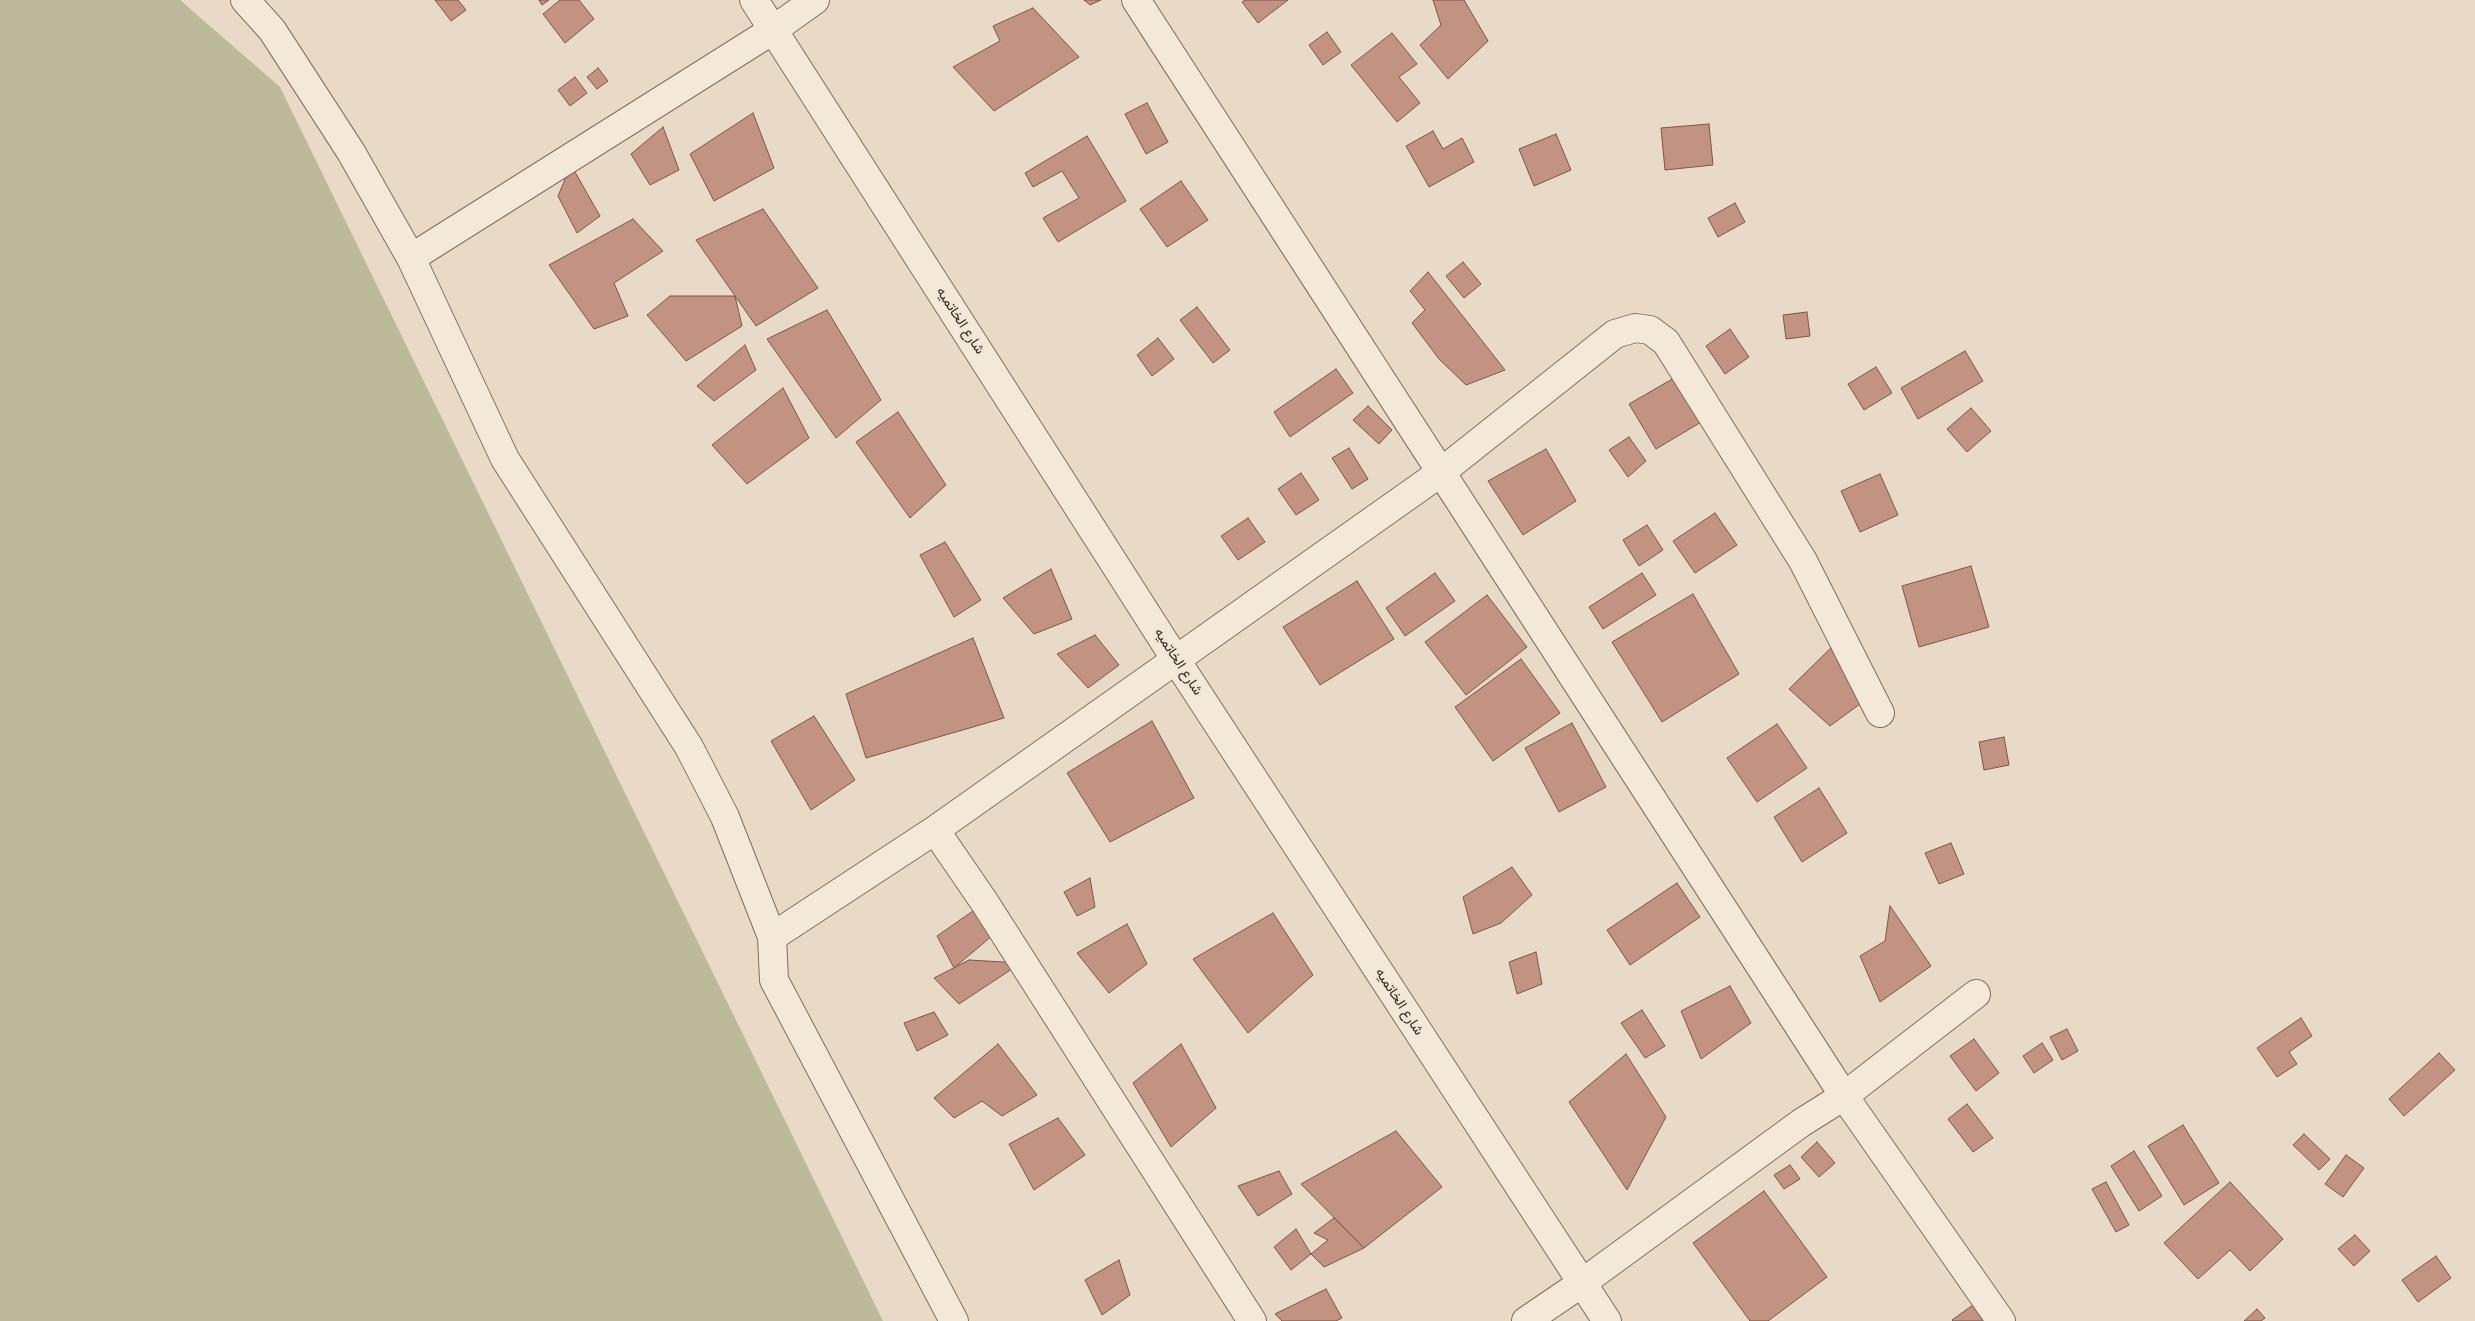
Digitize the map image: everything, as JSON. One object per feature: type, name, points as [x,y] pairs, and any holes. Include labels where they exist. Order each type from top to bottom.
[{"type":"street","points":[[245,0],[272,30],[350,152],[411,258],[505,459],[689,747],[725,817],[772,937],[774,980],[954,1321]]},
{"type":"street","name":"شارع الخاتميه","points":[[754,0],[1176,660],[1607,1321]]},
{"type":"street","points":[[411,258],[773,30],[815,0]]},
{"type":"street","points":[[1136,0],[1844,1096],[2001,1321]]},
{"type":"street","points":[[772,937],[935,830],[1440,473],[1615,334],[1635,328],[1650,330],[1666,342],[1803,561],[1880,713]]},
{"type":"street","points":[[935,830],[985,903],[1252,1321]]},
{"type":"street","points":[[1526,1321],[1582,1283],[1800,1123],[1844,1096],[1976,994]]},
{"type":"shaded area","points":[[0,0],[180,0],[280,87],[883,1321],[0,1321]]},
{"type":"building","points":[[435,0],[458,0],[466,10],[451,21]]},
{"type":"building","points":[[539,0],[549,0],[542,5]]},
{"type":"building","points":[[560,0],[579,0],[594,19],[565,43],[543,14]]},
{"type":"building","points":[[1084,0],[1101,0],[1090,5]]},
{"type":"building","points":[[1245,0],[1288,0],[1258,23],[1242,2]]},
{"type":"building","points":[[1433,0],[1464,0],[1488,41],[1448,79],[1420,45],[1441,25]]},
{"type":"building","points":[[1033,8],[1079,57],[994,111],[953,67],[1000,41],[993,26]]},
{"type":"building","points":[[1327,32],[1341,52],[1323,65],[1309,45]]},
{"type":"building","points":[[1392,33],[1417,64],[1399,77],[1420,103],[1397,122],[1351,65]]},
{"type":"building","points":[[598,68],[608,81],[597,89],[587,77]]},
{"type":"building","points":[[575,77],[587,93],[570,106],[558,90]]},
{"type":"building","points":[[1147,103],[1168,142],[1146,154],[1125,114]]},
{"type":"building","points":[[753,113],[774,168],[714,201],[690,154]]},
{"type":"building","points":[[1709,124],[1713,165],[1665,170],[1661,128]]},
{"type":"building","points":[[663,127],[679,170],[650,185],[631,154]]},
{"type":"building","points":[[1433,131],[1443,149],[1462,138],[1474,162],[1429,187],[1406,146]]},
{"type":"building","points":[[1556,134],[1571,170],[1534,186],[1519,149]]},
{"type":"building","points":[[1087,136],[1126,201],[1058,242],[1043,218],[1079,198],[1062,171],[1033,187],[1025,173]]},
{"type":"building","points":[[571,165],[600,216],[577,233],[558,196]]},
{"type":"building","points":[[1181,181],[1208,220],[1167,247],[1140,209]]},
{"type":"building","points":[[1735,203],[1745,222],[1718,237],[1708,218]]},
{"type":"building","points":[[763,209],[818,288],[756,326],[696,240]]},
{"type":"building","points":[[633,219],[663,251],[614,283],[628,316],[594,329],[549,265]]},
{"type":"building","points":[[1463,262],[1481,284],[1464,298],[1446,276]]},
{"type":"building","points":[[1428,272],[1505,370],[1466,385],[1439,359],[1412,323],[1425,310],[1410,291]]},
{"type":"building","points":[[670,296],[735,296],[742,326],[686,361],[647,315]]},
{"type":"building","points":[[1197,307],[1230,350],[1213,363],[1180,320]]},
{"type":"building","points":[[827,310],[881,400],[836,438],[767,339]]},
{"type":"building","points":[[1807,312],[1810,336],[1786,339],[1783,315]]},
{"type":"building","points":[[1730,329],[1749,357],[1725,374],[1706,346]]},
{"type":"building","points":[[1158,338],[1174,359],[1152,376],[1137,355]]},
{"type":"building","points":[[745,345],[756,370],[714,401],[697,386]]},
{"type":"building","points":[[1965,351],[1983,381],[1918,419],[1901,388]]},
{"type":"building","points":[[1876,367],[1892,393],[1864,410],[1848,384]]},
{"type":"building","points":[[1336,369],[1353,393],[1290,437],[1274,412]]},
{"type":"building","points":[[1681,374],[1708,418],[1656,449],[1629,404]]},
{"type":"building","points":[[783,388],[809,438],[747,484],[712,445]]},
{"type":"building","points":[[1368,406],[1392,430],[1379,444],[1353,420]]},
{"type":"building","points":[[1971,408],[1991,431],[1967,452],[1947,429]]},
{"type":"building","points":[[898,412],[946,485],[910,518],[856,442]]},
{"type":"building","points":[[1629,437],[1646,461],[1628,477],[1609,450]]},
{"type":"building","points":[[1349,448],[1368,479],[1352,489],[1332,458]]},
{"type":"building","points":[[1546,449],[1576,501],[1523,535],[1488,481]]},
{"type":"building","points":[[1301,473],[1319,500],[1296,515],[1278,489]]},
{"type":"building","points":[[1880,474],[1898,515],[1860,532],[1841,491]]},
{"type":"building","points":[[1715,513],[1737,545],[1695,573],[1673,541]]},
{"type":"building","points":[[1248,518],[1265,542],[1238,560],[1221,536]]},
{"type":"building","points":[[1647,525],[1663,550],[1639,566],[1623,540]]},
{"type":"building","points":[[945,542],[981,600],[954,617],[920,555]]},
{"type":"building","points":[[1971,566],[1989,627],[1919,647],[1902,586]]},
{"type":"building","points":[[1051,569],[1072,619],[1034,634],[1003,598]]},
{"type":"building","points":[[1435,573],[1455,601],[1405,636],[1386,608]]},
{"type":"building","points":[[1642,573],[1656,595],[1603,629],[1589,607]]},
{"type":"building","points":[[1357,581],[1394,639],[1320,685],[1283,627]]},
{"type":"building","points":[[1693,594],[1739,674],[1662,722],[1612,642]]},
{"type":"building","points":[[1487,595],[1527,647],[1466,695],[1425,642]]},
{"type":"building","points":[[1095,635],[1119,665],[1088,688],[1057,654]]},
{"type":"building","points":[[973,638],[1004,718],[866,758],[846,694]]},
{"type":"building","points":[[1839,640],[1868,698],[1830,726],[1789,689]]},
{"type":"building","points":[[1521,659],[1560,713],[1493,761],[1455,707]]},
{"type":"building","points":[[814,716],[855,780],[811,810],[771,741]]},
{"type":"building","points":[[1152,721],[1194,798],[1110,842],[1067,773]]},
{"type":"building","points":[[1572,723],[1606,787],[1559,812],[1525,748]]},
{"type":"building","points":[[1777,724],[1807,768],[1757,802],[1727,758]]},
{"type":"building","points":[[2004,737],[2009,765],[1984,770],[1979,742]]},
{"type":"building","points":[[1819,788],[1847,833],[1802,862],[1774,817]]},
{"type":"building","points":[[1951,843],[1964,874],[1939,884],[1925,853]]},
{"type":"building","points":[[1512,867],[1532,895],[1501,923],[1473,934],[1463,897]]},
{"type":"building","points":[[1090,878],[1095,907],[1077,916],[1064,892]]},
{"type":"building","points":[[1677,883],[1700,917],[1630,965],[1607,930]]},
{"type":"building","points":[[983,904],[999,930],[954,968],[937,936]]},
{"type":"building","points":[[1890,906],[1931,966],[1880,1002],[1860,956],[1885,941]]},
{"type":"building","points":[[1273,913],[1313,975],[1248,1033],[1193,959]]},
{"type":"building","points":[[1127,924],[1147,964],[1109,993],[1077,953]]},
{"type":"building","points":[[1536,952],[1542,984],[1517,994],[1509,962]]},
{"type":"building","points":[[969,960],[1021,963],[959,1004],[934,978]]},
{"type":"building","points":[[1730,986],[1751,1023],[1701,1059],[1681,1011]]},
{"type":"building","points":[[1642,1010],[1665,1046],[1645,1058],[1621,1023]]},
{"type":"building","points":[[934,1012],[948,1035],[917,1051],[904,1023]]},
{"type":"building","points":[[2301,1018],[2312,1036],[2289,1052],[2297,1064],[2277,1077],[2257,1048]]},
{"type":"building","points":[[2067,1029],[2078,1051],[2062,1060],[2050,1037]]},
{"type":"building","points":[[1974,1039],[1999,1073],[1976,1091],[1950,1056]]},
{"type":"building","points":[[2042,1043],[2053,1060],[2034,1073],[2023,1056]]},
{"type":"building","points":[[998,1044],[1037,1095],[1002,1116],[982,1101],[954,1118],[934,1098]]},
{"type":"building","points":[[1181,1044],[1216,1108],[1171,1147],[1133,1083]]},
{"type":"building","points":[[2439,1053],[2455,1070],[2404,1116],[2389,1099]]},
{"type":"building","points":[[1626,1054],[1666,1117],[1627,1190],[1569,1102]]},
{"type":"building","points":[[1967,1104],[1993,1138],[1973,1152],[1948,1119]]},
{"type":"building","points":[[1058,1118],[1085,1155],[1034,1190],[1009,1144]]},
{"type":"building","points":[[2183,1125],[2219,1183],[2184,1205],[2148,1146]]},
{"type":"building","points":[[1396,1131],[1442,1187],[1364,1248],[1301,1184]]},
{"type":"building","points":[[2304,1134],[2330,1159],[2319,1170],[2293,1145]]},
{"type":"building","points":[[1817,1142],[1835,1163],[1819,1177],[1801,1157]]},
{"type":"building","points":[[2134,1151],[2162,1196],[2139,1211],[2111,1166]]},
{"type":"building","points":[[2346,1155],[2364,1168],[2343,1197],[2325,1184]]},
{"type":"building","points":[[1790,1165],[1800,1179],[1784,1189],[1774,1175]]},
{"type":"building","points":[[1279,1171],[1292,1194],[1258,1216],[1238,1186]]},
{"type":"building","points":[[2106,1182],[2129,1225],[2116,1232],[2092,1189]]},
{"type":"building","points":[[2230,1182],[2283,1239],[2250,1271],[2230,1250],[2198,1279],[2164,1243]]},
{"type":"building","points":[[1764,1191],[1827,1277],[1768,1321],[1750,1321],[1693,1243]]},
{"type":"building","points":[[1334,1218],[1364,1248],[1324,1267],[1311,1254],[1328,1240],[1314,1233]]},
{"type":"building","points":[[1296,1229],[1311,1254],[1291,1270],[1274,1247]]},
{"type":"building","points":[[2355,1235],[2370,1251],[2354,1266],[2338,1249]]},
{"type":"building","points":[[2436,1256],[2451,1278],[2418,1302],[2402,1280]]},
{"type":"building","points":[[1119,1260],[1130,1295],[1102,1315],[1085,1280]]},
{"type":"building","points":[[1326,1289],[1342,1318],[1336,1321],[1282,1321],[1275,1314]]},
{"type":"building","points":[[1973,1305],[1985,1321],[1952,1320]]},
{"type":"building","points":[[2257,1309],[2265,1318],[2261,1321],[2244,1321]]}]
